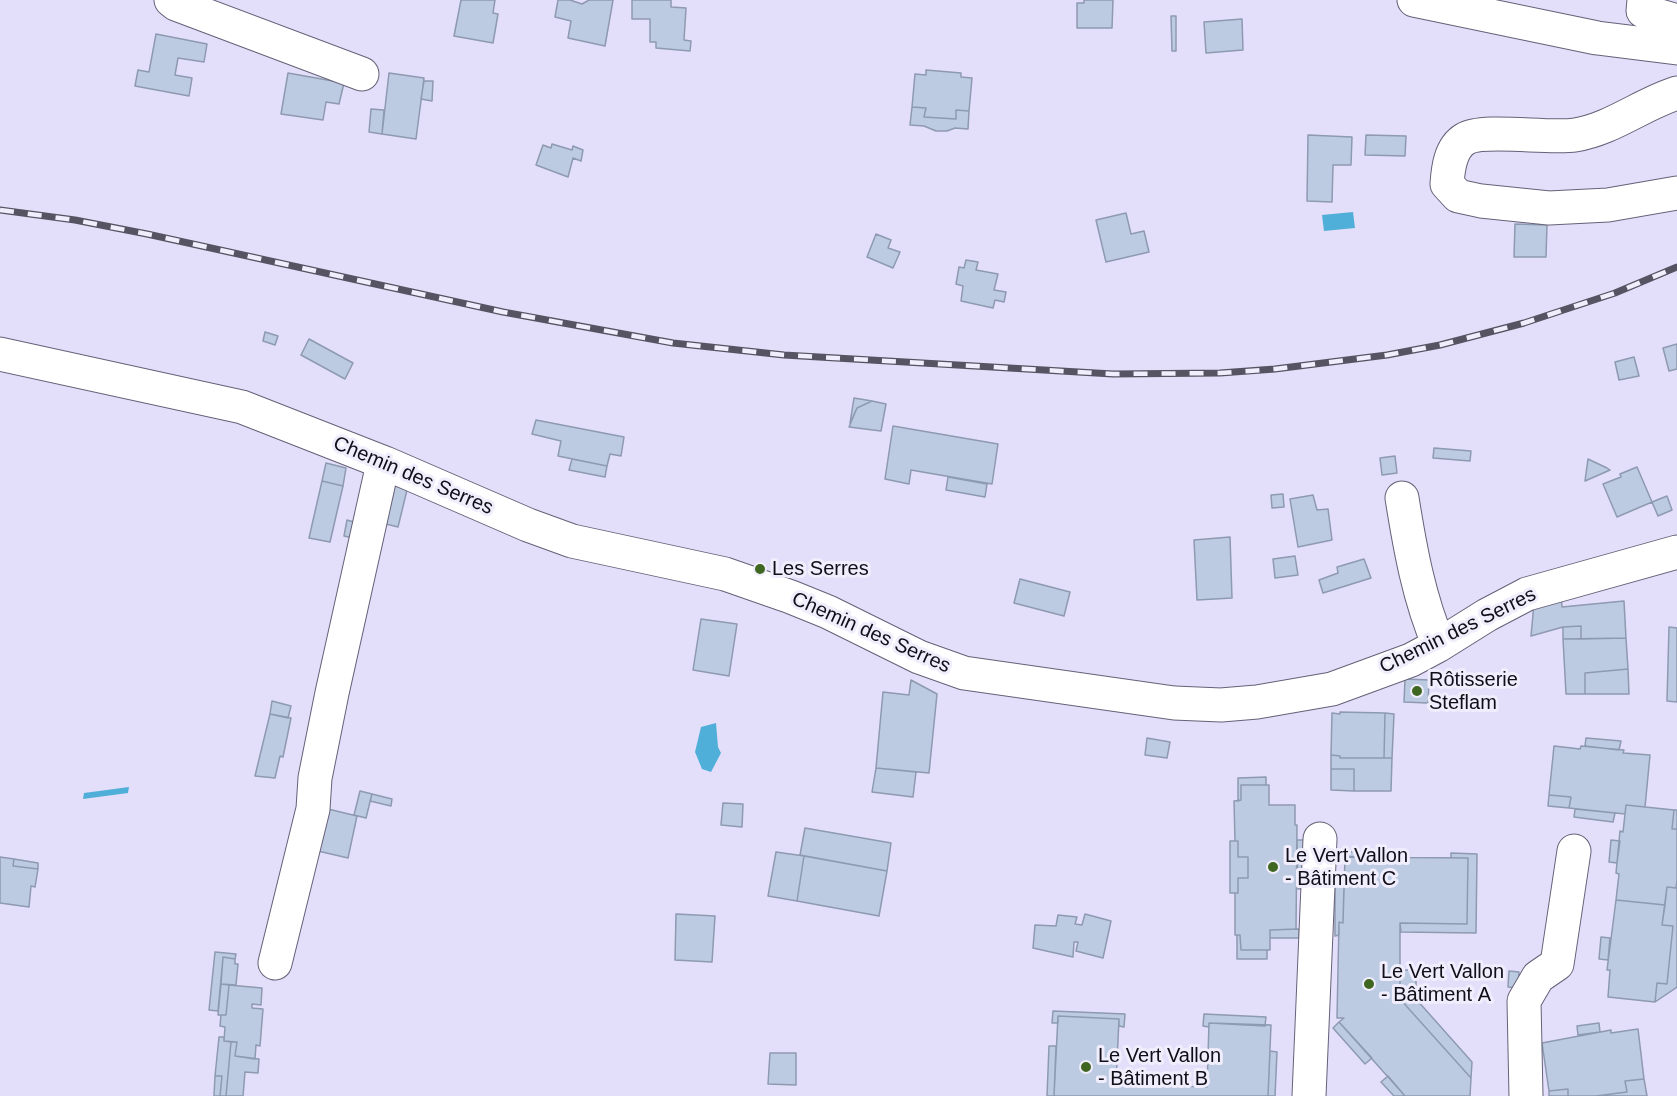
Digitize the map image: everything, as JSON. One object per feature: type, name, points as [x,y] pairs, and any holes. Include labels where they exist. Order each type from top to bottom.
[{"type":"street","points":[[171,0],[226,24],[362,74]]},
{"type":"street","points":[[1414,0],[1597,38],[1677,48]]},
{"type":"street","points":[[1644,0],[1643,11],[1677,21]]},
{"type":"street","points":[[1677,93],[1606,126],[1575,135],[1476,134],[1463,140],[1453,152],[1447,184],[1458,196],[1481,201],[1549,208],[1608,205],[1677,193]]},
{"type":"street","name":"Chemin des Serres","points":[[0,354],[242,407],[385,463],[528,525],[572,541],[725,574],[828,612],[919,657],[964,673],[1174,703],[1221,705],[1257,702],[1332,689],[1411,660],[1527,594],[1677,552]]},
{"type":"street","points":[[275,963],[313,809],[315,778],[332,693],[385,463]]},
{"type":"street","points":[[1402,498],[1408,540],[1432,628],[1439,645]]},
{"type":"street","points":[[1309,1096],[1320,839]]},
{"type":"street","points":[[1526,1096],[1524,1001],[1538,977],[1557,964],[1574,851]]},
{"type":"water","points":[[1353,212],[1355,228],[1324,231],[1322,215]]},
{"type":"water","points":[[716,723],[718,747],[721,753],[711,772],[702,769],[695,752],[701,727]]},
{"type":"water","points":[[129,787],[128,793],[83,799],[84,793]]},
{"type":"building","points":[[461,0],[495,0],[493,13],[498,14],[493,43],[454,36]]},
{"type":"building","points":[[558,0],[570,0],[582,4],[589,0],[613,0],[605,46],[568,38],[571,21],[555,17]]},
{"type":"building","points":[[632,0],[671,0],[671,7],[686,8],[684,40],[691,41],[690,51],[656,48],[656,42],[650,42],[650,19],[632,19]]},
{"type":"building","points":[[1084,0],[1113,0],[1112,28],[1077,28],[1077,3],[1084,3]]},
{"type":"building","points":[[1171,16],[1176,16],[1176,51],[1172,51]]},
{"type":"building","points":[[1242,19],[1243,50],[1206,53],[1204,22]]},
{"type":"building","points":[[156,34],[207,44],[204,62],[178,58],[175,75],[192,78],[189,96],[135,86],[138,70],[149,72]]},
{"type":"building","points":[[926,70],[961,73],[961,77],[972,78],[969,111],[956,110],[956,119],[924,117],[926,108],[912,107],[915,74],[926,75]]},
{"type":"building","points":[[288,73],[344,83],[339,104],[326,102],[323,120],[281,114]]},
{"type":"building","points":[[389,73],[424,78],[416,139],[382,134]]},
{"type":"building","points":[[424,81],[433,81],[432,101],[421,99]]},
{"type":"building","points":[[912,107],[926,108],[924,117],[956,119],[956,110],[969,111],[968,129],[955,128],[936,131],[924,126],[910,125]]},
{"type":"building","points":[[371,109],[384,110],[382,134],[369,132]]},
{"type":"building","points":[[1308,135],[1352,137],[1351,165],[1333,165],[1332,202],[1307,201]]},
{"type":"building","points":[[1366,135],[1406,136],[1405,156],[1365,155]]},
{"type":"building","points":[[552,144],[572,150],[573,146],[583,150],[581,161],[573,158],[568,177],[536,165],[543,145],[551,148]]},
{"type":"building","points":[[1126,213],[1131,234],[1144,231],[1149,252],[1106,262],[1096,220]]},
{"type":"building","points":[[1515,224],[1547,225],[1546,257],[1514,257]]},
{"type":"building","points":[[876,234],[891,240],[888,248],[900,252],[893,268],[867,257]]},
{"type":"building","points":[[966,260],[978,262],[976,270],[998,274],[994,290],[1006,292],[1004,302],[995,300],[993,308],[961,301],[963,286],[956,284],[959,267],[964,268]]},
{"type":"building","points":[[265,332],[278,336],[275,345],[263,341]]},
{"type":"building","points":[[309,339],[353,363],[345,379],[301,355]]},
{"type":"building","points":[[1677,344],[1677,369],[1669,371],[1663,348]]},
{"type":"building","points":[[1634,357],[1639,376],[1619,380],[1615,362]]},
{"type":"building","points":[[854,398],[872,401],[857,408],[850,423]]},
{"type":"building","points":[[872,401],[886,404],[881,431],[849,427],[857,408]]},
{"type":"building","points":[[536,420],[624,437],[621,456],[610,454],[607,466],[558,456],[561,441],[532,434]]},
{"type":"building","points":[[893,426],[998,444],[992,484],[911,470],[909,484],[885,479]]},
{"type":"building","points":[[1434,448],[1471,451],[1470,461],[1433,458]]},
{"type":"building","points":[[1395,456],[1397,473],[1382,475],[1380,458]]},
{"type":"building","points":[[572,459],[607,466],[605,477],[569,470]]},
{"type":"building","points":[[1588,459],[1607,468],[1610,470],[1585,481]]},
{"type":"building","points":[[326,463],[346,468],[343,486],[322,481]]},
{"type":"building","points":[[1637,467],[1652,502],[1617,517],[1603,484]]},
{"type":"building","points":[[948,477],[987,484],[985,497],[946,490]]},
{"type":"building","points":[[322,481],[343,486],[330,542],[309,538]]},
{"type":"building","points":[[387,483],[407,490],[398,527],[378,522]]},
{"type":"building","points":[[1283,494],[1284,507],[1272,508],[1271,495]]},
{"type":"building","points":[[1313,495],[1317,510],[1328,509],[1332,540],[1298,547],[1290,499]]},
{"type":"building","points":[[1667,496],[1672,510],[1658,516],[1652,502]]},
{"type":"building","points":[[347,520],[357,523],[353,538],[344,536]]},
{"type":"building","points":[[1230,537],[1232,598],[1197,600],[1194,540]]},
{"type":"building","points":[[1295,556],[1298,575],[1275,578],[1273,559]]},
{"type":"building","points":[[1364,559],[1371,578],[1323,593],[1319,580],[1338,573],[1337,567]]},
{"type":"building","points":[[1020,579],[1070,592],[1064,616],[1014,603]]},
{"type":"building","points":[[1561,595],[1562,607],[1624,601],[1626,638],[1581,639],[1581,626],[1563,627],[1531,636],[1534,604]]},
{"type":"building","points":[[701,619],[737,624],[729,676],[693,670]]},
{"type":"building","points":[[1581,626],[1581,639],[1563,639],[1563,627]]},
{"type":"building","points":[[1669,627],[1677,628],[1677,702],[1667,701]]},
{"type":"building","points":[[1626,638],[1628,669],[1585,673],[1585,694],[1566,694],[1563,639]]},
{"type":"building","points":[[1628,669],[1629,694],[1585,694],[1585,673]]},
{"type":"building","name":"Rôtisserie Steflam","points":[[1405,679],[1429,680],[1428,703],[1404,702]]},
{"type":"building","points":[[911,680],[937,694],[929,773],[876,768],[883,692],[909,695]]},
{"type":"building","points":[[272,701],[291,706],[288,718],[270,714]]},
{"type":"building","points":[[1340,712],[1385,713],[1384,758],[1340,758],[1340,756],[1331,755],[1332,713],[1340,714]]},
{"type":"building","points":[[1385,713],[1394,714],[1392,758],[1384,758]]},
{"type":"building","points":[[270,714],[291,718],[283,757],[280,756],[275,778],[255,776]]},
{"type":"building","points":[[1147,738],[1170,742],[1167,758],[1145,755]]},
{"type":"building","points":[[1586,738],[1621,741],[1619,750],[1585,746]]},
{"type":"building","points":[[1554,746],[1624,750],[1623,753],[1650,755],[1645,807],[1626,805],[1625,814],[1569,808],[1571,797],[1549,795]]},
{"type":"building","points":[[1331,755],[1340,756],[1340,758],[1392,758],[1391,791],[1354,791],[1354,769],[1331,769]]},
{"type":"building","points":[[876,768],[916,772],[913,797],[872,792]]},
{"type":"building","points":[[1331,769],[1354,769],[1354,791],[1331,790]]},
{"type":"building","points":[[1266,777],[1266,785],[1241,785],[1241,800],[1238,801],[1238,778]]},
{"type":"building","name":"Le Vert Vallon - Bâtiment C","points":[[1241,785],[1269,785],[1269,805],[1295,805],[1295,825],[1297,825],[1296,929],[1270,930],[1270,950],[1241,950],[1240,935],[1235,935],[1235,893],[1238,893],[1238,878],[1248,878],[1248,857],[1238,857],[1238,841],[1235,841],[1234,801],[1241,800]]},
{"type":"building","points":[[360,791],[372,794],[366,818],[354,815]]},
{"type":"building","points":[[372,794],[392,799],[391,806],[370,801]]},
{"type":"building","points":[[1549,795],[1571,797],[1569,808],[1548,806]]},
{"type":"building","points":[[723,803],[743,804],[742,827],[721,825]]},
{"type":"building","points":[[1626,805],[1674,810],[1672,829],[1677,829],[1677,880],[1676,888],[1667,887],[1665,905],[1616,900],[1620,831],[1623,832]]},
{"type":"building","points":[[328,809],[357,816],[348,858],[318,851]]},
{"type":"building","points":[[1575,809],[1615,813],[1613,822],[1574,817]]},
{"type":"building","points":[[1674,810],[1677,810],[1677,829],[1672,829]]},
{"type":"building","points":[[805,828],[891,843],[887,871],[800,855]]},
{"type":"building","points":[[1297,840],[1305,840],[1305,889],[1298,889]]},
{"type":"building","points":[[1611,840],[1620,841],[1617,863],[1609,862]]},
{"type":"building","points":[[1230,841],[1238,841],[1238,857],[1248,857],[1248,878],[1238,878],[1238,893],[1230,893]]},
{"type":"building","points":[[1389,850],[1406,850],[1406,857],[1389,857]]},
{"type":"building","points":[[776,852],[804,856],[797,901],[768,896]]},
{"type":"building","points":[[1340,852],[1370,852],[1370,856],[1345,857],[1344,862],[1340,862]]},
{"type":"building","points":[[1451,853],[1477,854],[1476,933],[1401,932],[1400,923],[1467,924],[1468,858],[1451,858]]},
{"type":"building","points":[[804,856],[887,871],[879,916],[797,901]]},
{"type":"building","points":[[0,857],[14,859],[13,866],[38,869],[35,887],[31,886],[29,907],[0,903]]},
{"type":"building","name":"Le Vert Vallon - Bâtiment A","points":[[1345,857],[1468,858],[1467,924],[1400,923],[1400,999],[1471,1078],[1470,1096],[1405,1096],[1339,1022],[1344,1018],[1337,1018],[1339,922],[1343,923]]},
{"type":"building","points":[[14,859],[38,863],[38,869],[13,866]]},
{"type":"building","points":[[1677,880],[1677,987],[1655,1002],[1657,983],[1667,984],[1673,926],[1662,925],[1667,887],[1676,888]]},
{"type":"building","points":[[1335,886],[1344,886],[1343,923],[1339,922],[1339,935],[1335,936]]},
{"type":"building","points":[[1616,900],[1665,905],[1662,925],[1673,926],[1667,984],[1657,983],[1655,1002],[1608,997],[1610,970],[1607,970]]},
{"type":"building","points":[[676,914],[715,916],[712,962],[675,960]]},
{"type":"building","points":[[1085,914],[1111,921],[1103,958],[1076,951],[1078,942],[1074,942],[1073,957],[1033,948],[1035,925],[1056,926],[1058,915],[1077,917],[1075,924],[1082,925]]},
{"type":"building","points":[[1299,929],[1299,938],[1270,938],[1270,930]]},
{"type":"building","points":[[1237,935],[1240,935],[1241,950],[1267,950],[1267,959],[1237,959]]},
{"type":"building","points":[[1601,937],[1610,938],[1608,960],[1599,959]]},
{"type":"building","points":[[215,952],[236,954],[235,959],[223,957],[218,1011],[209,1010]]},
{"type":"building","points":[[223,957],[235,959],[235,964],[238,964],[236,985],[221,984]]},
{"type":"building","points":[[1400,970],[1416,970],[1416,999],[1472,1062],[1471,1078],[1400,999]]},
{"type":"building","points":[[1509,971],[1519,972],[1518,988],[1508,987]]},
{"type":"building","points":[[221,984],[229,985],[226,1015],[218,1015]]},
{"type":"building","points":[[229,985],[262,988],[261,1005],[252,1004],[252,1008],[263,1009],[260,1046],[256,1045],[255,1059],[235,1056],[237,1042],[224,1041],[225,1027],[220,1026],[221,1015],[226,1015]]},
{"type":"building","points":[[1053,1011],[1125,1014],[1124,1027],[1119,1026],[1119,1019],[1058,1016],[1058,1023],[1052,1023]]},
{"type":"building","points":[[1204,1014],[1266,1017],[1265,1026],[1209,1023],[1209,1027],[1203,1026]]},
{"type":"building","name":"Le Vert Vallon - Bâtiment B","points":[[1058,1016],[1119,1019],[1116,1083],[1177,1086],[1207,1087],[1209,1023],[1271,1025],[1268,1096],[1054,1096]]},
{"type":"building","points":[[1339,1022],[1372,1058],[1365,1064],[1333,1028]]},
{"type":"building","points":[[1599,1023],[1600,1032],[1578,1035],[1577,1026]]},
{"type":"building","points":[[1638,1029],[1644,1079],[1625,1081],[1627,1092],[1596,1096],[1568,1096],[1568,1089],[1549,1091],[1542,1043],[1611,1030],[1611,1033]]},
{"type":"building","points":[[219,1037],[224,1037],[224,1041],[231,1042],[226,1096],[220,1096],[222,1076],[215,1076]]},
{"type":"building","points":[[231,1042],[237,1042],[235,1056],[259,1059],[258,1073],[245,1072],[243,1096],[226,1096]]},
{"type":"building","points":[[1049,1046],[1056,1046],[1054,1096],[1047,1096]]},
{"type":"building","points":[[1270,1051],[1277,1052],[1275,1096],[1268,1096]]},
{"type":"building","points":[[770,1053],[796,1053],[796,1085],[768,1084]]},
{"type":"building","points":[[1146,1075],[1178,1077],[1177,1086],[1145,1084]]},
{"type":"building","points":[[215,1076],[222,1076],[220,1096],[214,1096]]},
{"type":"building","points":[[1388,1076],[1405,1096],[1394,1096],[1381,1082]]},
{"type":"building","points":[[1644,1079],[1647,1096],[1596,1096],[1627,1092],[1625,1081]]},
{"type":"building","points":[[1568,1089],[1568,1096],[1549,1096],[1549,1091]]},
{"type":"railway","points":[[0,210],[75,220],[147,234],[503,312],[673,343],[784,355],[1113,374],[1220,373],[1275,369],[1387,355],[1440,345],[1524,323],[1615,293],[1677,267]]},
{"type":"place","name":"Les Serres","points":[[760,569]]},
{"type":"place","name":"Rôtisserie Steflam","points":[[1417,691]]},
{"type":"place","name":"Le Vert Vallon - Bâtiment C","points":[[1273,867]]},
{"type":"place","name":"Le Vert Vallon - Bâtiment A","points":[[1369,984]]},
{"type":"place","name":"Le Vert Vallon - Bâtiment B","points":[[1086,1067]]}]
